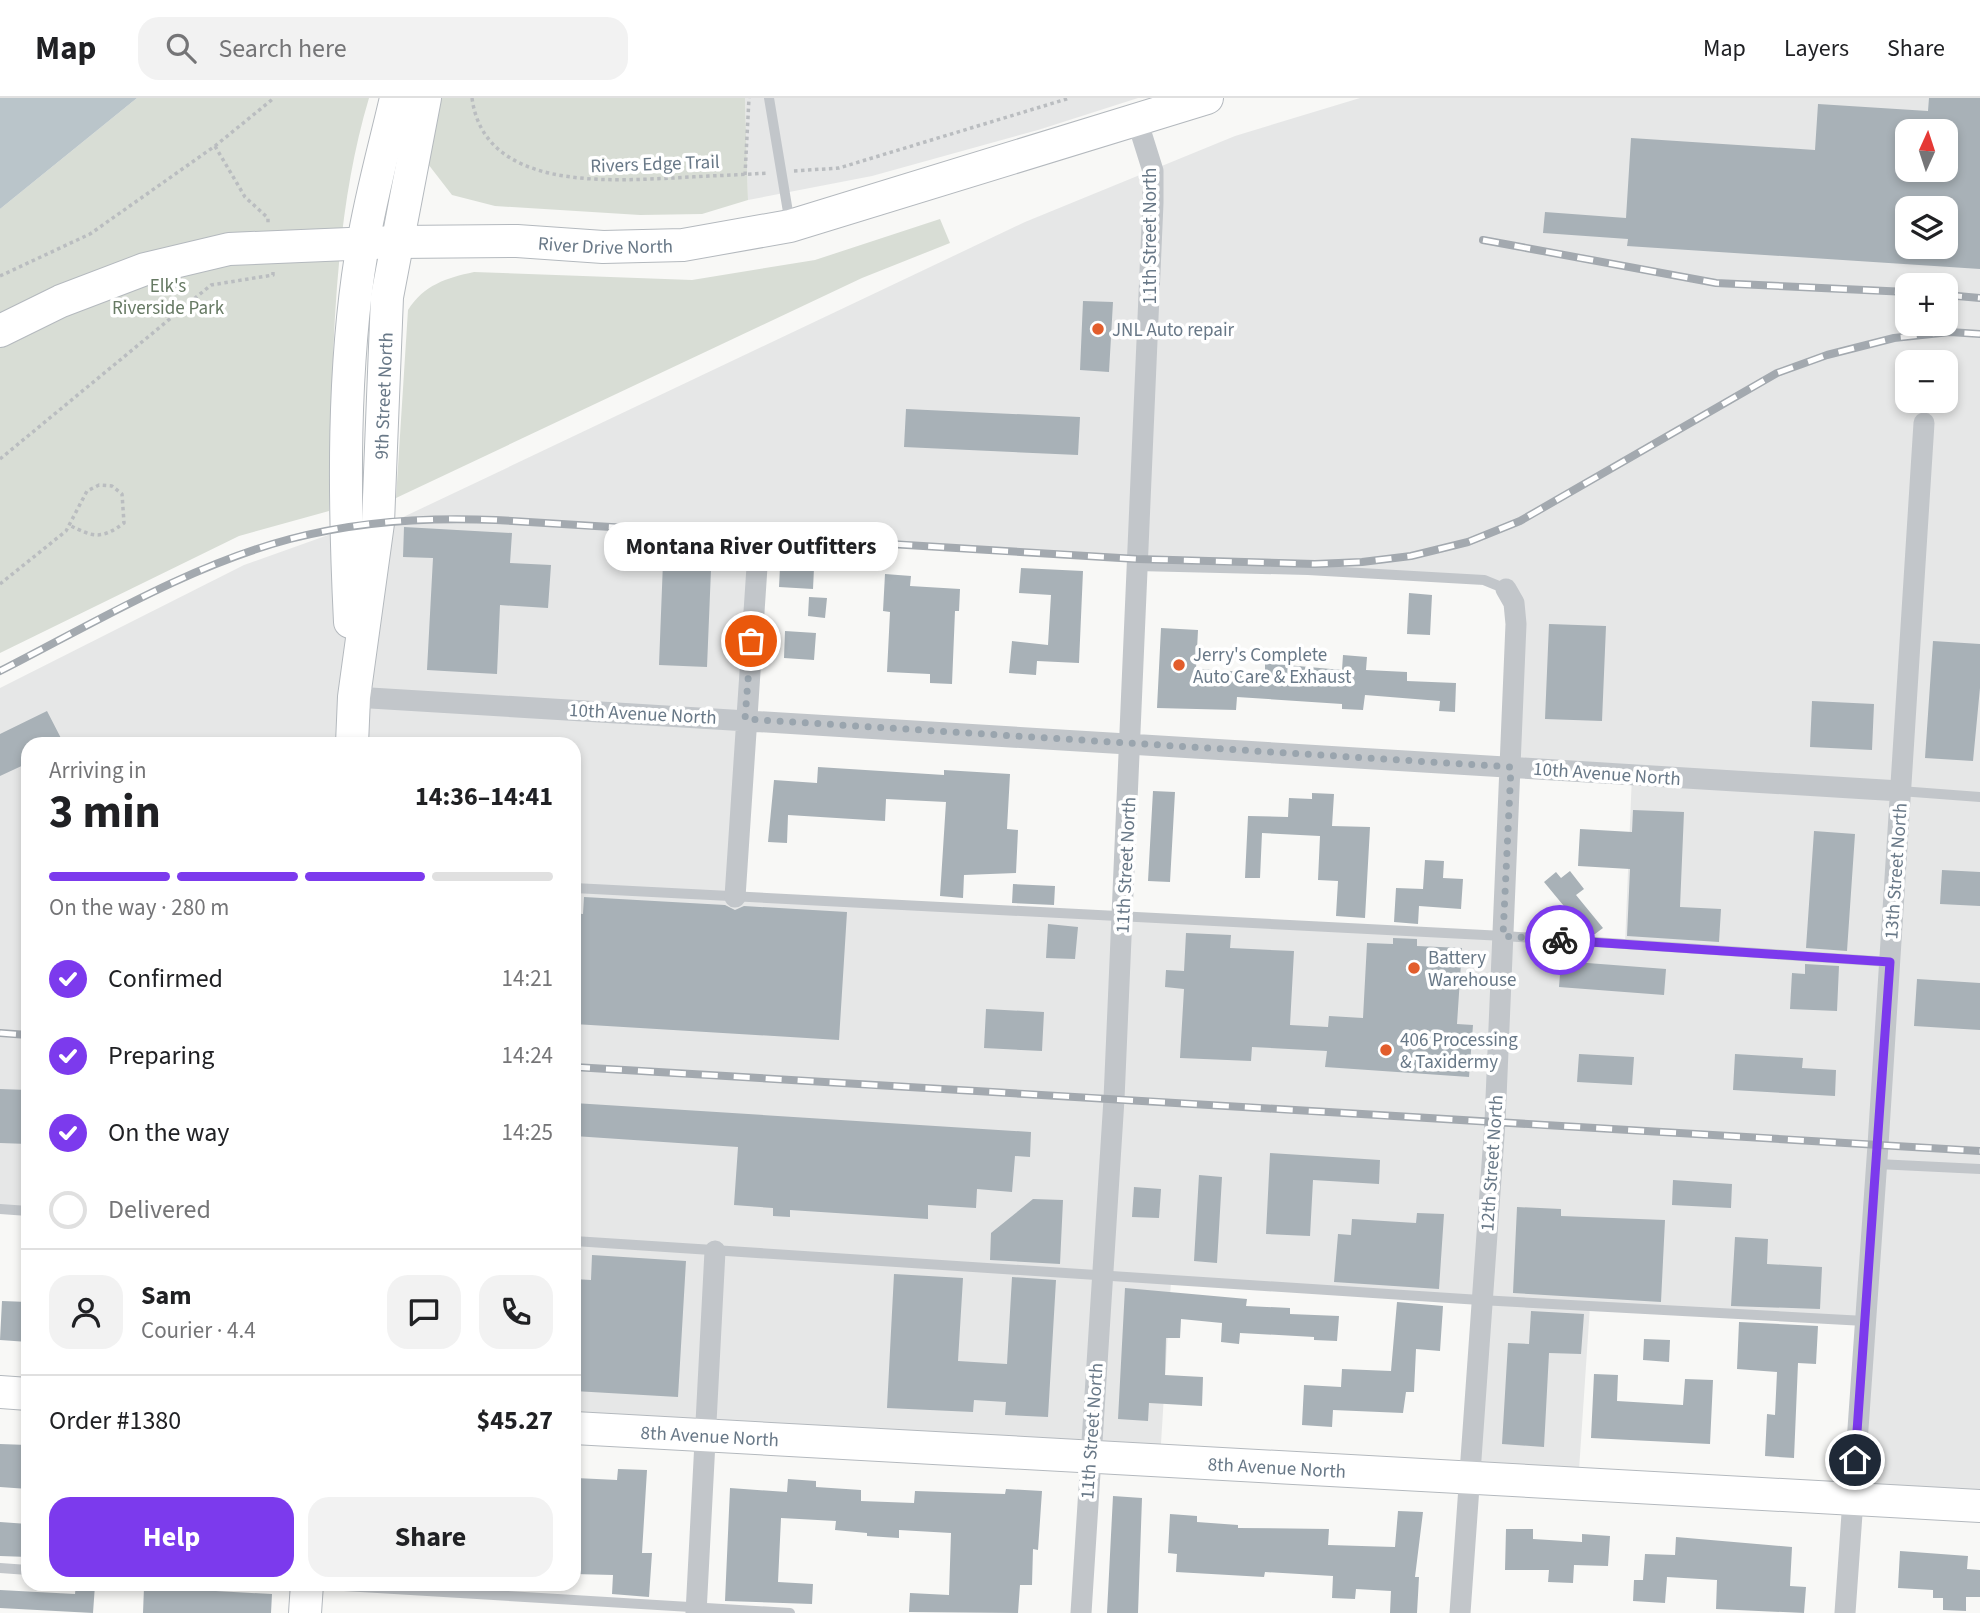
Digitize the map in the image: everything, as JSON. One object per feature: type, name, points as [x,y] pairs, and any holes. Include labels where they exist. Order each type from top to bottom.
[{"type":"main road","name":"9th Street North","points":[[352,737],[354,696],[345,529],[352,338],[363,243],[396,98]]},
{"type":"main road","name":"9th Street North","points":[[354,696],[378,523],[387,297],[425,98]]},
{"type":"main road","name":"River Drive North","points":[[0,331],[61,301],[145,269],[229,249],[396,242],[517,242],[603,247],[683,245],[790,226],[1207,98]]},
{"type":"main road","points":[[0,1392],[21,1394]]},
{"type":"main road","name":"8th Avenue North","points":[[581,1428],[1089,1455],[1469,1480],[1980,1506]]},
{"type":"main road","points":[[305,1613],[308,1591]]},
{"type":"street","name":"11th Street North","points":[[1081,1613],[1123,917],[1153,171],[1137,120]]},
{"type":"street","name":"13th Street North","points":[[1845,1613],[1877,1164],[1924,422]]},
{"type":"street","points":[[736,897],[758,537]]},
{"type":"street","name":"12th Street North","points":[[1460,1613],[1480,1300],[1495,1122],[1511,767],[1516,624],[1514,603],[1506,589]]},
{"type":"street","name":"10th Avenue North","points":[[354,696],[1900,791]]},
{"type":"street","points":[[696,1610],[715,1251]]},
{"type":"lane","points":[[769,98],[790,226]]},
{"type":"lane","points":[[1137,566],[1308,569],[1485,580],[1506,589]]},
{"type":"lane","name":"10th Avenue North","points":[[1900,791],[1980,797]]},
{"type":"lane","points":[[581,888],[1503,936],[1890,962]]},
{"type":"lane","points":[[1877,1164],[1980,1169]]},
{"type":"lane","points":[[0,1209],[21,1210]]},
{"type":"lane","points":[[581,1241],[1480,1300],[1865,1321]]},
{"type":"lane","points":[[0,1569],[21,1570]]},
{"type":"lane","points":[[413,1591],[696,1610],[790,1613]]},
{"type":"path","points":[[0,276],[90,234],[215,146],[274,98]]},
{"type":"path","name":"Rivers Edge Trail","points":[[472,98],[474,117],[496,149],[527,166],[561,176],[595,182],[752,174]]},
{"type":"path","points":[[745,175],[749,98]]},
{"type":"path","points":[[815,170],[839,168],[1070,98]]},
{"type":"path","points":[[215,146],[245,197],[268,218]]},
{"type":"path","points":[[0,459],[211,285],[273,275],[273,266]]},
{"type":"path","points":[[0,584],[69,525],[87,491],[99,485],[112,486],[122,494],[124,523],[111,533],[92,536],[69,525]]},
{"type":"shaded area","points":[[0,98],[137,98],[0,209]]},
{"type":"shaded area","points":[[745,98],[1138,98],[1038,130],[872,176],[748,200]]},
{"type":"shaded area","points":[[1360,98],[1980,98],[1980,1506],[1852,1499],[1865,1321],[1590,1306],[1578,1485],[1469,1480],[1480,1300],[1171,1281],[1160,1460],[581,1428],[581,737],[21,737],[21,1210],[0,1209],[0,688],[244,565],[345,529],[397,520],[1025,222],[1235,136]],"holes":[[[759,537],[1484,580],[1514,603],[1511,767],[1632,775],[1625,944],[736,896]]]},
{"type":"green space","name":"Elk's Riverside Park","points":[[137,98],[369,98],[356,147],[340,250],[333,355],[329,511],[239,536],[0,653],[0,209]]},
{"type":"green space","points":[[441,98],[745,98],[748,200],[702,214],[640,215],[495,206],[452,195],[428,164]]},
{"type":"green space","points":[[940,219],[950,243],[862,278],[396,498],[408,310],[421,294],[436,284],[474,272],[692,280],[815,260]]},
{"type":"building","points":[[1929,98],[1980,98],[1980,269],[1627,246],[1628,239],[1543,233],[1545,212],[1626,218],[1631,138],[1815,150],[1818,104],[1928,111]]},
{"type":"building","points":[[1083,301],[1113,302],[1109,372],[1080,370]]},
{"type":"building","points":[[906,409],[1080,417],[1078,455],[904,447]]},
{"type":"building","points":[[404,527],[512,533],[510,563],[551,565],[548,608],[500,605],[497,674],[427,670],[433,558],[403,557]]},
{"type":"building","points":[[628,542],[712,545],[707,667],[659,665],[663,562],[628,561]]},
{"type":"building","points":[[780,567],[814,568],[813,589],[779,587]]},
{"type":"building","points":[[1021,568],[1083,571],[1079,663],[1037,661],[1036,675],[1009,673],[1012,641],[1048,645],[1051,595],[1019,593]]},
{"type":"building","points":[[885,574],[911,576],[910,586],[960,589],[959,611],[955,611],[952,684],[930,683],[930,674],[887,672],[890,612],[883,611]]},
{"type":"building","points":[[1409,593],[1432,595],[1430,635],[1407,634]]},
{"type":"building","points":[[809,597],[827,598],[825,618],[808,616]]},
{"type":"building","points":[[1549,624],[1606,626],[1602,721],[1545,719]]},
{"type":"building","points":[[1161,628],[1198,630],[1196,669],[1265,673],[1265,663],[1342,670],[1343,655],[1367,657],[1366,670],[1407,672],[1407,681],[1456,683],[1455,712],[1439,711],[1440,701],[1365,695],[1363,710],[1342,709],[1342,704],[1237,697],[1236,710],[1157,708]]},
{"type":"building","points":[[785,631],[816,633],[814,660],[784,658]]},
{"type":"building","points":[[1933,641],[1980,644],[1980,688],[1973,761],[1925,758]]},
{"type":"building","points":[[1812,701],[1874,704],[1872,750],[1810,747]]},
{"type":"building","points":[[47,711],[60,737],[21,737],[21,766],[0,776],[0,734]]},
{"type":"building","points":[[818,767],[944,775],[944,770],[1010,774],[1007,829],[1018,830],[1016,873],[964,875],[963,898],[940,896],[946,802],[886,799],[885,821],[788,815],[787,843],[768,842],[774,780],[817,783]]},
{"type":"building","points":[[1153,791],[1175,792],[1170,882],[1148,881]]},
{"type":"building","points":[[1312,793],[1334,794],[1332,826],[1370,827],[1365,918],[1336,916],[1338,881],[1318,880],[1320,836],[1262,833],[1260,878],[1245,878],[1248,816],[1288,817],[1289,798],[1312,799]]},
{"type":"building","points":[[1633,810],[1684,812],[1680,907],[1721,909],[1719,942],[1627,936],[1630,869],[1578,866],[1580,829],[1632,832]]},
{"type":"building","points":[[1814,831],[1855,834],[1847,951],[1806,948]]},
{"type":"building","points":[[1425,860],[1444,861],[1443,878],[1463,879],[1461,909],[1419,906],[1418,924],[1394,922],[1396,888],[1423,889]]},
{"type":"building","points":[[1942,870],[1980,872],[1980,906],[1940,904]]},
{"type":"building","points":[[1570,871],[1584,889],[1576,895],[1603,928],[1595,934],[1587,934],[1544,882],[1556,872],[1561,878]]},
{"type":"building","points":[[1013,884],[1055,886],[1054,905],[1012,903]]},
{"type":"building","points":[[584,897],[725,905],[735,910],[744,906],[847,912],[839,1040],[581,1024]]},
{"type":"building","points":[[1048,924],[1078,927],[1075,959],[1046,958]]},
{"type":"building","points":[[1186,933],[1231,935],[1230,948],[1294,951],[1290,1025],[1328,1027],[1329,1016],[1363,1018],[1367,943],[1393,944],[1393,938],[1417,939],[1417,946],[1462,948],[1457,1024],[1473,1025],[1469,1077],[1325,1067],[1327,1051],[1252,1047],[1251,1061],[1180,1058],[1184,989],[1165,987],[1166,970],[1184,971]]},
{"type":"building","points":[[1561,961],[1666,969],[1664,995],[1559,987]]},
{"type":"building","points":[[1805,964],[1839,966],[1837,1011],[1790,1009],[1792,973],[1805,974]]},
{"type":"building","points":[[1917,979],[1980,983],[1980,1030],[1914,1026]]},
{"type":"building","points":[[986,1009],[1044,1012],[1042,1051],[984,1048]]},
{"type":"building","points":[[1579,1054],[1634,1057],[1632,1085],[1577,1082]]},
{"type":"building","points":[[1735,1054],[1803,1058],[1802,1068],[1836,1070],[1835,1096],[1733,1090]]},
{"type":"building","points":[[0,1089],[21,1090],[21,1144],[0,1143]]},
{"type":"building","points":[[581,1103],[1031,1132],[1030,1157],[1015,1156],[1012,1192],[977,1189],[976,1208],[928,1205],[928,1219],[790,1210],[790,1217],[773,1216],[773,1208],[734,1205],[738,1147],[581,1136]]},
{"type":"building","points":[[1270,1153],[1380,1160],[1379,1184],[1313,1180],[1310,1236],[1266,1234]]},
{"type":"building","points":[[1199,1175],[1222,1177],[1217,1263],[1194,1261]]},
{"type":"building","points":[[1673,1180],[1732,1184],[1731,1208],[1672,1205]]},
{"type":"building","points":[[1134,1187],[1161,1189],[1159,1218],[1132,1217]]},
{"type":"building","points":[[1033,1199],[1063,1200],[1060,1264],[990,1260],[991,1233]]},
{"type":"building","points":[[1517,1207],[1561,1209],[1561,1216],[1665,1220],[1661,1302],[1513,1293]]},
{"type":"building","points":[[1417,1213],[1444,1214],[1439,1289],[1334,1282],[1338,1234],[1351,1235],[1352,1219],[1416,1223]]},
{"type":"building","points":[[1735,1237],[1768,1239],[1767,1264],[1822,1267],[1820,1309],[1731,1306]]},
{"type":"building","points":[[592,1255],[686,1261],[678,1397],[581,1391],[581,1279],[591,1280]]},
{"type":"building","points":[[894,1274],[963,1278],[958,1361],[1007,1364],[1012,1277],[1056,1280],[1048,1417],[1005,1415],[1006,1402],[974,1400],[973,1412],[887,1408]]},
{"type":"building","points":[[1125,1288],[1247,1299],[1246,1306],[1290,1308],[1290,1314],[1339,1316],[1337,1341],[1240,1333],[1239,1344],[1221,1342],[1222,1323],[1181,1319],[1180,1338],[1166,1338],[1165,1375],[1203,1377],[1202,1406],[1149,1403],[1148,1421],[1118,1419]]},
{"type":"building","points":[[2,1301],[21,1302],[21,1342],[0,1340]]},
{"type":"building","points":[[1397,1302],[1443,1306],[1440,1351],[1416,1349],[1414,1392],[1406,1392],[1403,1413],[1333,1410],[1332,1427],[1302,1425],[1304,1385],[1341,1387],[1342,1369],[1391,1371]]},
{"type":"building","points":[[1531,1311],[1584,1314],[1581,1354],[1549,1353],[1544,1447],[1502,1444],[1508,1343],[1529,1344]]},
{"type":"building","points":[[1739,1322],[1818,1326],[1816,1364],[1798,1363],[1794,1458],[1765,1456],[1767,1414],[1775,1415],[1777,1372],[1737,1369]]},
{"type":"building","points":[[1644,1339],[1670,1340],[1669,1362],[1643,1360]]},
{"type":"building","points":[[1594,1374],[1618,1375],[1617,1401],[1683,1405],[1685,1379],[1713,1380],[1710,1444],[1591,1438]]},
{"type":"building","points":[[0,1444],[21,1445],[21,1488],[0,1487]]},
{"type":"building","points":[[618,1469],[647,1470],[642,1553],[652,1553],[649,1597],[612,1594],[613,1575],[581,1574],[581,1478],[617,1480]]},
{"type":"building","points":[[788,1479],[816,1481],[816,1487],[861,1490],[861,1501],[914,1503],[915,1491],[1005,1494],[1006,1489],[1042,1491],[1038,1550],[1033,1549],[1032,1585],[1020,1585],[1018,1613],[909,1612],[910,1593],[949,1595],[951,1533],[899,1530],[899,1538],[867,1536],[867,1533],[835,1530],[836,1521],[781,1518],[778,1582],[813,1584],[812,1604],[725,1601],[730,1488],[787,1492]]},
{"type":"building","points":[[1113,1496],[1142,1498],[1138,1613],[1107,1613]]},
{"type":"building","points":[[1398,1511],[1423,1512],[1415,1577],[1419,1577],[1417,1613],[1390,1613],[1391,1591],[1356,1589],[1355,1599],[1332,1598],[1333,1576],[1265,1572],[1264,1577],[1176,1572],[1177,1554],[1168,1553],[1170,1514],[1197,1516],[1197,1522],[1238,1525],[1238,1528],[1329,1529],[1328,1545],[1395,1547]]},
{"type":"building","points":[[0,1522],[21,1524],[21,1557],[0,1556]]},
{"type":"building","points":[[1506,1529],[1533,1529],[1533,1539],[1582,1542],[1582,1534],[1610,1536],[1608,1566],[1574,1565],[1573,1583],[1548,1582],[1549,1570],[1505,1570]]},
{"type":"building","points":[[1676,1537],[1792,1547],[1790,1586],[1806,1587],[1804,1613],[1716,1609],[1717,1580],[1667,1577],[1665,1603],[1633,1601],[1634,1580],[1643,1580],[1645,1554],[1675,1555]]},
{"type":"building","points":[[1900,1551],[1968,1556],[1967,1569],[1980,1570],[1980,1597],[1966,1597],[1966,1611],[1943,1610],[1943,1598],[1933,1598],[1933,1590],[1898,1588]]},
{"type":"building","points":[[0,1590],[75,1594],[75,1591],[95,1591],[93,1613],[0,1608]]},
{"type":"building","points":[[144,1591],[272,1594],[271,1613],[143,1613]]},
{"type":"railway","points":[[1483,240],[1716,283],[1895,291]]},
{"type":"railway","points":[[1958,296],[1980,298]]},
{"type":"railway","points":[[0,671],[142,597],[215,564],[290,539],[367,524],[444,519],[496,520],[1137,559],[1315,564],[1411,556],[1468,542],[1520,521],[1777,373],[1827,355],[1894,338],[1950,332],[1980,334]]},
{"type":"railway","points":[[0,1033],[21,1034]]},
{"type":"railway","points":[[581,1067],[1980,1151]]},
{"type":"way so far","points":[[751,641],[745,719],[1511,767],[1503,936],[1560,940]]},
{"type":"place","name":"JNL Auto repair","points":[[1098,329]]},
{"type":"place","name":"Montana River Outfitters","points":[[751,641]]},
{"type":"place","name":"Jerry's Complete Auto Care & Exhaust","points":[[1179,665]]},
{"type":"place","name":"Battery Warehouse","points":[[1414,968]]},
{"type":"place","name":"406 Processing & Taxidermy","points":[[1386,1050]]},
{"type":"route","points":[[1560,940],[1890,962],[1855,1460]]}]
